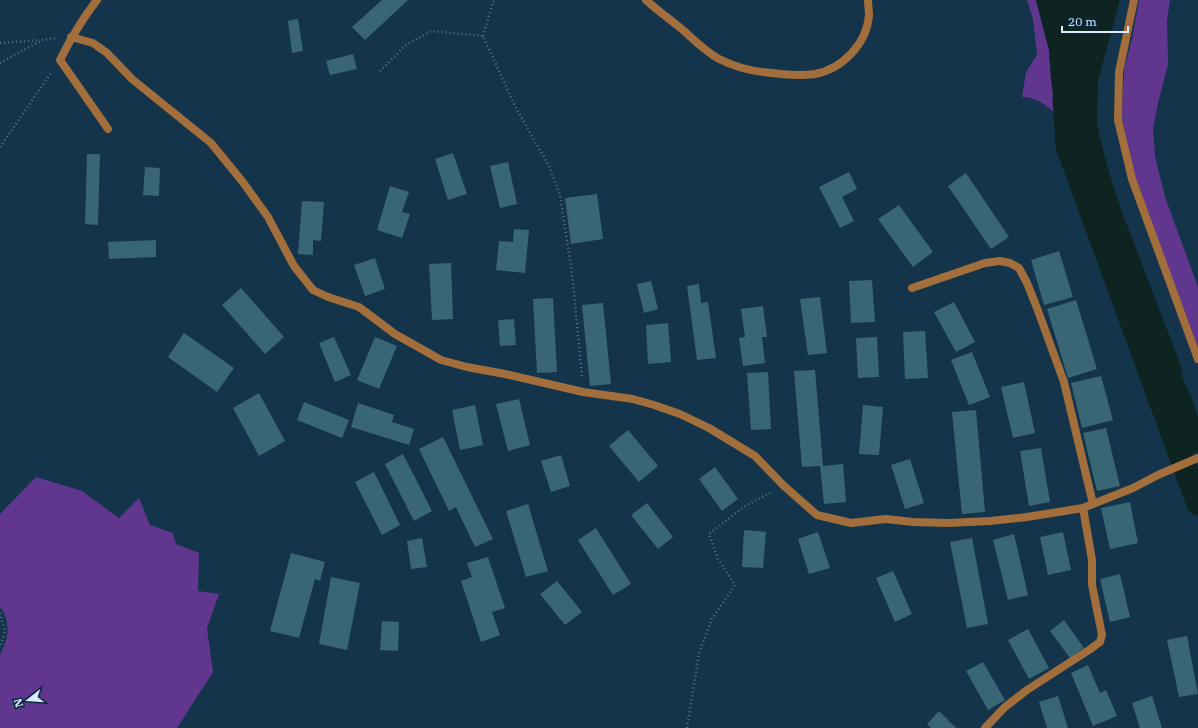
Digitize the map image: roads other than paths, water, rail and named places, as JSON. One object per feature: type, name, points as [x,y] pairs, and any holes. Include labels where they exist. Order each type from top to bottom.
[{"type":"street","points":[[97,0],[71,37],[60,60],[108,129]]},
{"type":"street","points":[[646,0],[701,47],[720,59],[742,68],[764,73],[792,75],[815,74],[831,69],[839,65],[853,52],[864,34],[869,16],[868,0]]},
{"type":"street","points":[[1134,0],[1119,72],[1118,120],[1132,179],[1198,359]]},
{"type":"street","points":[[71,37],[93,43],[108,53],[132,79],[211,143],[242,181],[263,211],[294,266],[313,290],[328,297],[359,307],[395,334],[441,360],[583,392],[633,399],[654,405],[692,420],[709,428],[755,456],[784,486],[817,514],[851,523],[886,520],[948,523],[1028,517],[1083,508],[1133,488],[1160,474],[1198,458]]},
{"type":"street","points":[[912,288],[985,263],[1000,260],[1010,263],[1018,268],[1027,283],[1064,382],[1093,504]]},
{"type":"street","points":[[985,728],[1005,707],[1026,690],[1100,642],[1102,635],[1092,585],[1092,560],[1083,508]]},
{"type":"waterway","points":[[1064,97],[1067,146],[1198,504]]}]
